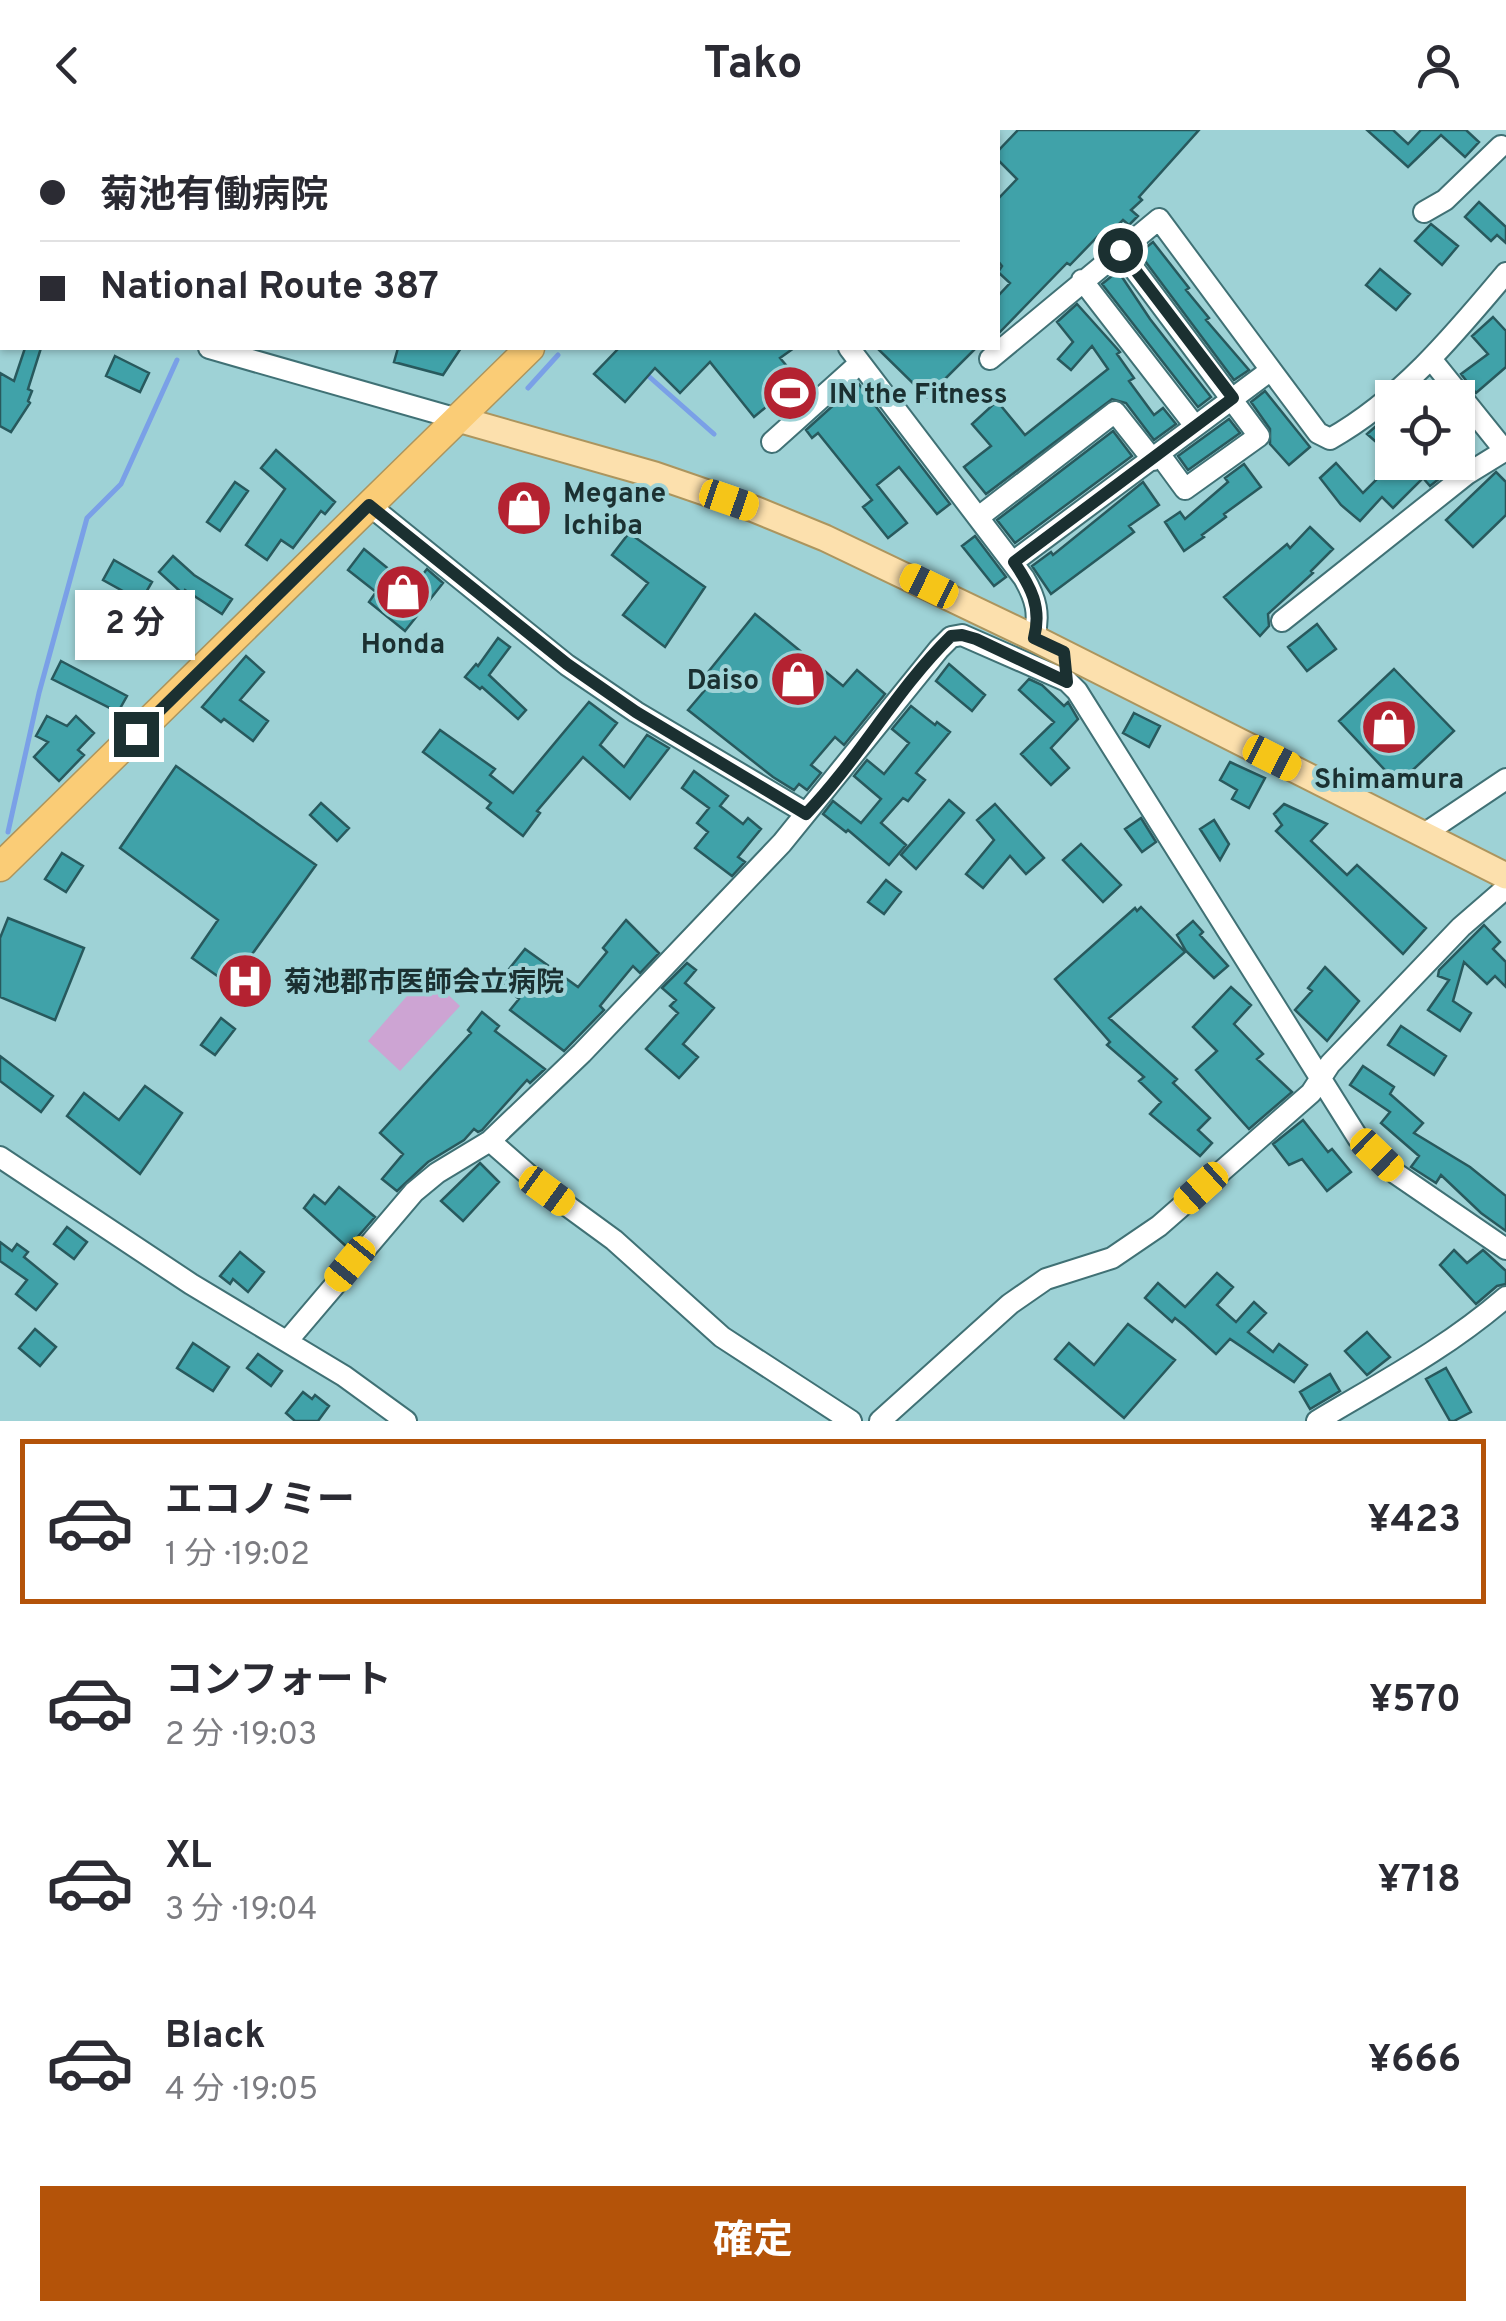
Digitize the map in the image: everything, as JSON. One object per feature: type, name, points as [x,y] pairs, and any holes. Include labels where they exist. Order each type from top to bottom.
[{"type":"highway","points":[[0,867],[528,350]]},
{"type":"main road","points":[[458,419],[655,475],[754,509],[894,569],[1506,876]]},
{"type":"street","points":[[1424,212],[1445,200],[1498,142]]},
{"type":"street","points":[[990,359],[1159,219],[1318,433],[1330,439],[1375,412]]},
{"type":"street","points":[[980,516],[1115,412],[1185,489],[1259,436],[1120,250]]},
{"type":"street","points":[[1082,280],[1195,426]]},
{"type":"street","points":[[1412,380],[1502,287]]},
{"type":"street","points":[[216,350],[458,419]]},
{"type":"street","points":[[772,442],[854,355],[1014,562],[1034,594],[1038,614],[1034,638]]},
{"type":"street","points":[[1430,359],[1505,450],[1475,463]]},
{"type":"street","points":[[1014,562],[1271,370]]},
{"type":"street","points":[[1282,620],[1448,480]]},
{"type":"street","points":[[369,505],[567,664],[636,712],[806,814]]},
{"type":"street","points":[[289,1339],[391,1214],[437,1173],[490,1141],[582,1053],[782,844],[951,636],[962,635],[1067,682],[1076,691],[1358,1138],[1395,1173],[1506,1249]]},
{"type":"street","points":[[1064,652],[1067,682]]},
{"type":"street","points":[[1424,834],[1506,779]]},
{"type":"street","points":[[880,1421],[1010,1304],[1046,1280],[1112,1258],[1159,1226],[1311,1093],[1330,1064],[1461,927],[1506,888]]},
{"type":"street","points":[[490,1141],[547,1191],[614,1240],[722,1337],[852,1421]]},
{"type":"street","points":[[0,1157],[191,1284],[289,1339],[406,1421]]},
{"type":"street","points":[[1317,1421],[1425,1359],[1470,1328],[1506,1296]]},
{"type":"shaded area","points":[[426,974],[460,1006],[400,1071],[368,1041]]},
{"type":"building","points":[[1018,130],[1199,130],[1139,197],[1142,200],[1131,210],[1138,216],[1129,225],[1123,220],[1104,239],[1099,235],[1000,332],[1000,294],[1010,283],[1000,274],[1000,197],[1017,179],[1000,162],[1000,149]]},
{"type":"building","points":[[1367,130],[1393,130],[1408,144],[1421,130],[1466,130],[1479,142],[1465,157],[1441,135],[1408,167]]},
{"type":"building","points":[[1479,202],[1506,227],[1506,243],[1497,235],[1491,241],[1465,217]]},
{"type":"building","points":[[1431,224],[1458,246],[1442,265],[1415,241]]},
{"type":"building","points":[[1153,242],[1189,288],[1186,290],[1209,318],[1206,320],[1249,370],[1234,380],[1139,253]]},
{"type":"building","points":[[1380,269],[1410,294],[1396,310],[1366,285]]},
{"type":"building","points":[[1118,271],[1211,397],[1198,407],[1102,284]]},
{"type":"building","points":[[1077,304],[1120,352],[1117,354],[1134,378],[1129,381],[1154,415],[1163,408],[1176,424],[1154,440],[1126,403],[1112,399],[986,494],[964,467],[991,446],[972,424],[997,401],[1025,435],[1108,369],[1092,346],[1071,370],[1058,359],[1073,342],[1057,322]]},
{"type":"building","points":[[1493,317],[1506,331],[1506,367],[1476,393],[1475,380],[1466,380],[1461,374],[1488,354],[1472,336]]},
{"type":"building","points":[[24,350],[40,350],[28,389],[32,391],[30,403],[11,432],[0,426],[0,373],[14,381]]},
{"type":"building","points":[[397,350],[460,350],[443,375],[394,362]]},
{"type":"building","points":[[617,350],[791,350],[780,358],[808,391],[788,409],[778,397],[754,417],[710,362],[680,393],[655,368],[625,402],[594,374]]},
{"type":"building","points":[[879,350],[974,350],[927,397]]},
{"type":"building","points":[[115,356],[149,373],[140,392],[106,376]]},
{"type":"building","points":[[858,383],[950,504],[937,514],[899,467],[877,485],[907,523],[888,538],[863,507],[872,500],[818,433],[812,438],[806,430]]},
{"type":"building","points":[[1265,391],[1310,447],[1289,465],[1270,444],[1270,429],[1251,402]]},
{"type":"building","points":[[1229,419],[1240,433],[1188,470],[1178,456]]},
{"type":"building","points":[[1113,431],[1132,456],[1015,543],[997,520]]},
{"type":"building","points":[[276,450],[335,502],[325,514],[321,511],[293,548],[281,540],[267,560],[246,545],[285,489],[261,468]]},
{"type":"building","points":[[1336,463],[1363,493],[1376,480],[1421,480],[1393,508],[1382,497],[1360,521],[1341,505],[1320,478]]},
{"type":"building","points":[[1244,464],[1261,487],[1184,551],[1165,522],[1180,512],[1185,519]]},
{"type":"building","points":[[1496,472],[1506,482],[1506,515],[1473,547],[1446,520]]},
{"type":"building","points":[[235,482],[248,491],[220,531],[207,522]]},
{"type":"building","points":[[1143,482],[1159,505],[1129,526],[1134,532],[1051,594],[1032,566],[1051,552],[1053,555]]},
{"type":"building","points":[[507,491],[544,500],[538,523],[533,521],[531,529],[518,526],[520,518],[502,513]]},
{"type":"building","points":[[1310,527],[1333,549],[1268,614],[1269,626],[1260,636],[1224,597],[1287,544],[1290,548]]},
{"type":"building","points":[[629,533],[705,587],[665,647],[623,615],[648,583],[612,555]]},
{"type":"building","points":[[975,536],[1006,577],[994,586],[962,546]]},
{"type":"building","points":[[364,549],[412,588],[427,569],[443,583],[405,631],[369,602],[376,592],[348,570]]},
{"type":"building","points":[[173,556],[232,599],[222,614],[185,590],[183,594],[159,572]]},
{"type":"building","points":[[114,560],[152,582],[141,601],[103,580]]},
{"type":"building","points":[[755,614],[843,686],[857,670],[885,694],[844,745],[835,737],[811,765],[821,773],[807,790],[799,784],[794,790],[773,777],[688,710],[711,683],[704,677]]},
{"type":"building","points":[[1317,624],[1336,649],[1307,671],[1288,647]]},
{"type":"building","points":[[498,638],[510,647],[489,675],[526,710],[518,719],[465,677]]},
{"type":"building","points":[[246,656],[264,672],[240,700],[268,721],[253,741],[202,707]]},
{"type":"building","points":[[61,661],[127,696],[118,712],[52,679]]},
{"type":"building","points":[[949,664],[985,695],[972,711],[936,681]]},
{"type":"building","points":[[1394,669],[1454,731],[1398,784],[1339,721]]},
{"type":"building","points":[[1029,679],[1042,685],[1064,706],[1068,702],[1078,719],[1051,748],[1069,768],[1051,785],[1021,754],[1054,722],[1019,690]]},
{"type":"building","points":[[589,702],[617,723],[600,745],[624,767],[647,735],[669,748],[630,799],[583,757],[537,811],[540,813],[523,836],[487,808],[491,803],[423,752],[440,730],[495,769],[490,775],[513,793]]},
{"type":"building","points":[[911,706],[950,732],[916,773],[925,780],[908,801],[903,798],[881,823],[906,845],[889,865],[823,814],[833,801],[861,823],[881,799],[854,776],[867,760],[884,774],[909,743],[892,729]]},
{"type":"building","points":[[1134,713],[1160,726],[1149,747],[1123,733]]},
{"type":"building","points":[[47,716],[67,726],[76,716],[94,733],[78,750],[84,755],[59,781],[34,757],[48,742],[36,736]]},
{"type":"building","points":[[1230,762],[1265,778],[1249,808],[1232,799],[1237,790],[1220,780]]},
{"type":"building","points":[[176,766],[316,865],[230,985],[192,958],[218,920],[120,848]]},
{"type":"building","points":[[694,771],[728,796],[720,806],[743,824],[748,818],[761,829],[738,857],[745,862],[732,876],[695,848],[708,832],[697,823],[709,808],[682,788]]},
{"type":"building","points":[[949,800],[964,813],[916,869],[901,855]]},
{"type":"building","points":[[321,803],[349,828],[337,841],[310,815]]},
{"type":"building","points":[[995,804],[1044,858],[1026,874],[1010,856],[983,888],[966,874],[994,840],[977,820]]},
{"type":"building","points":[[1284,804],[1327,824],[1311,841],[1347,875],[1357,865],[1426,928],[1403,954],[1276,831],[1282,825],[1274,814]]},
{"type":"building","points":[[1141,818],[1156,842],[1142,852],[1125,829]]},
{"type":"building","points":[[1214,820],[1229,844],[1220,860],[1200,829]]},
{"type":"building","points":[[1081,844],[1121,885],[1103,902],[1063,860]]},
{"type":"building","points":[[62,853],[83,866],[66,892],[45,879]]},
{"type":"building","points":[[886,880],[901,892],[884,914],[868,902]]},
{"type":"building","points":[[1141,907],[1185,952],[1109,1018],[1177,1079],[1173,1083],[1210,1118],[1198,1130],[1212,1143],[1200,1156],[1150,1114],[1161,1102],[1139,1081],[1144,1077],[1107,1045],[1110,1042],[1055,979],[1135,908],[1137,911]]},
{"type":"building","points":[[8,918],[84,948],[55,1020],[0,997],[0,938]]},
{"type":"building","points":[[626,920],[659,953],[640,973],[633,966],[600,1006],[604,1010],[564,1051],[510,1010],[519,999],[503,985],[514,973],[509,969],[525,949],[578,987],[607,952],[603,948]]},
{"type":"building","points":[[1193,921],[1203,932],[1200,935],[1228,966],[1214,978],[1186,951],[1177,935]]},
{"type":"building","points":[[1484,925],[1500,942],[1493,949],[1506,962],[1506,987],[1495,976],[1487,984],[1464,962],[1453,1001],[1471,1013],[1460,1031],[1428,1010],[1449,980],[1438,976],[1439,970]]},
{"type":"building","points":[[687,963],[696,970],[685,983],[714,1008],[683,1044],[698,1057],[679,1078],[646,1049],[678,1013],[670,1006],[676,1000],[662,988]]},
{"type":"building","points":[[1325,967],[1359,1001],[1327,1041],[1295,1010],[1312,991],[1308,988]]},
{"type":"building","points":[[1231,987],[1251,1005],[1234,1024],[1263,1054],[1257,1059],[1292,1092],[1249,1129],[1196,1070],[1217,1051],[1193,1027]]},
{"type":"building","points":[[482,1012],[499,1026],[495,1031],[545,1069],[530,1083],[527,1080],[482,1130],[474,1129],[464,1140],[428,1162],[397,1191],[382,1179],[403,1154],[380,1133],[471,1033],[468,1030]]},
{"type":"building","points":[[221,1018],[235,1029],[215,1055],[201,1045]]},
{"type":"building","points":[[1401,1026],[1446,1056],[1434,1075],[1388,1045]]},
{"type":"building","points":[[0,1056],[53,1096],[41,1112],[0,1081]]},
{"type":"building","points":[[1363,1066],[1394,1087],[1390,1094],[1423,1123],[1414,1133],[1470,1167],[1506,1196],[1506,1231],[1441,1175],[1436,1183],[1411,1167],[1419,1156],[1381,1123],[1390,1112],[1350,1085]]},
{"type":"building","points":[[145,1086],[182,1113],[140,1174],[67,1116],[84,1093],[119,1120]]},
{"type":"building","points":[[1303,1120],[1328,1152],[1332,1149],[1351,1172],[1327,1191],[1302,1159],[1289,1165],[1273,1144]]},
{"type":"building","points":[[480,1163],[499,1182],[463,1221],[441,1201]]},
{"type":"building","points":[[339,1187],[375,1217],[348,1248],[304,1208],[314,1195],[325,1204]]},
{"type":"building","points":[[67,1227],[87,1242],[74,1259],[54,1244]]},
{"type":"building","points":[[0,1242],[12,1251],[17,1244],[28,1252],[24,1257],[57,1284],[36,1310],[16,1294],[27,1280],[0,1261]]},
{"type":"building","points":[[1454,1250],[1467,1263],[1483,1250],[1506,1271],[1506,1284],[1497,1286],[1476,1304],[1440,1265]]},
{"type":"building","points":[[240,1252],[264,1272],[248,1292],[233,1279],[230,1284],[220,1276]]},
{"type":"building","points":[[1217,1273],[1233,1287],[1217,1305],[1236,1322],[1254,1302],[1266,1313],[1248,1332],[1273,1352],[1279,1344],[1307,1365],[1294,1382],[1230,1339],[1216,1354],[1145,1298],[1158,1283],[1185,1307]]},
{"type":"building","points":[[1128,1324],[1175,1360],[1124,1418],[1055,1359],[1069,1343],[1094,1365]]},
{"type":"building","points":[[35,1329],[56,1347],[40,1366],[19,1348]]},
{"type":"building","points":[[1367,1332],[1390,1357],[1367,1375],[1345,1351]]},
{"type":"building","points":[[193,1343],[229,1367],[213,1391],[177,1368]]},
{"type":"building","points":[[258,1354],[282,1371],[271,1386],[247,1368]]},
{"type":"building","points":[[1446,1368],[1471,1412],[1454,1421],[1450,1421],[1426,1379]]},
{"type":"building","points":[[1330,1374],[1340,1391],[1310,1409],[1300,1392]]},
{"type":"building","points":[[303,1392],[312,1399],[315,1395],[329,1406],[318,1421],[295,1421],[286,1413]]},
{"type":"waterway","points":[[528,388],[558,355]]},
{"type":"waterway","points":[[8,832],[39,693],[87,518],[121,484],[177,360]]},
{"type":"waterway","points":[[645,373],[714,434]]},
{"type":"place","name":"IN the Fitness","points":[[790,393]]},
{"type":"place","name":"Megane Ichiba","points":[[524,508]]},
{"type":"place","name":"Honda","points":[[403,592]]},
{"type":"place","name":"Daiso","points":[[798,679]]},
{"type":"place","name":"Shimamura","points":[[1389,727]]},
{"type":"place","name":"菊池郡市医師会立病院","points":[[245,981]]},
{"type":"route","points":[[136,734],[369,505],[567,664],[636,712],[806,814],[951,636],[976,639],[1067,682],[1064,652],[1034,638],[1038,614],[1034,594],[1014,562],[1233,398],[1120,250]]}]
